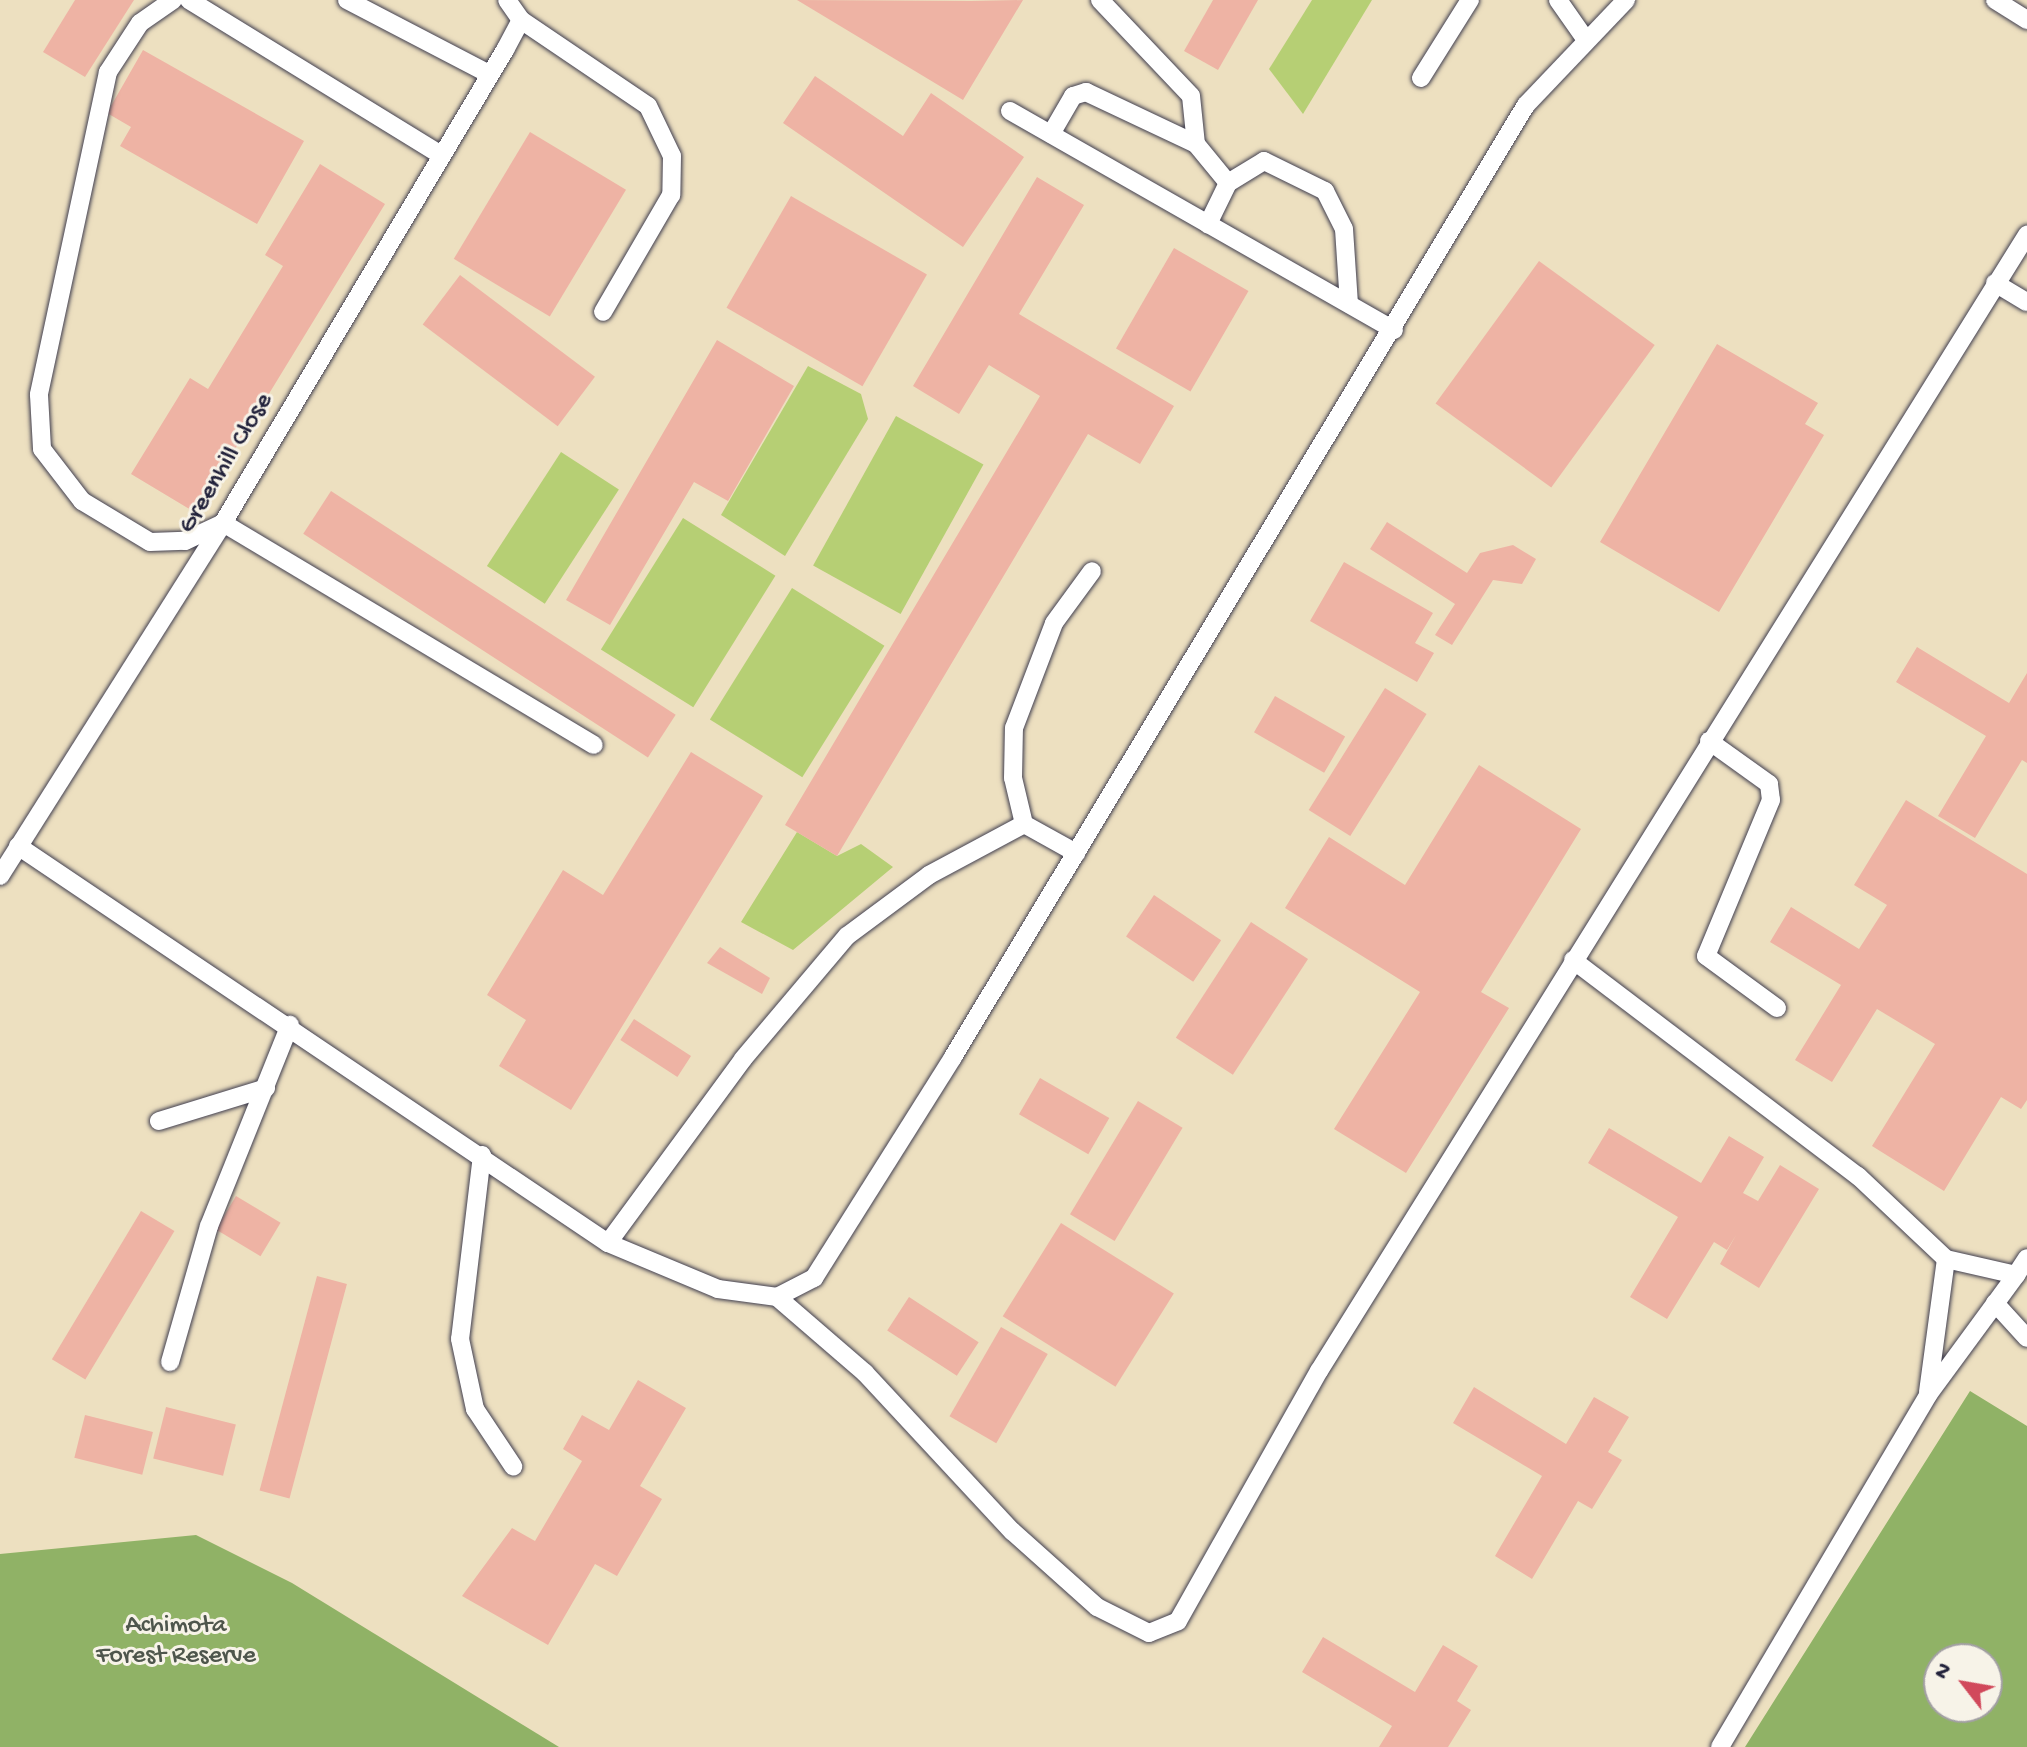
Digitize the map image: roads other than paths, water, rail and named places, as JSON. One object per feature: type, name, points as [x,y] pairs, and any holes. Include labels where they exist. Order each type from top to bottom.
[{"type":"lane","points":[[173,0],[140,23],[108,72],[39,395],[42,449],[82,501],[150,542],[185,541],[223,523],[594,745]]},
{"type":"lane","points":[[189,0],[438,153]]},
{"type":"lane","points":[[347,0],[487,73]]},
{"type":"lane","points":[[507,0],[521,20],[648,106],[672,156],[671,195],[603,312]]},
{"type":"lane","points":[[1100,0],[1191,96],[1196,144]]},
{"type":"lane","points":[[1421,78],[1470,0]]},
{"type":"lane","points":[[1558,0],[1586,40]]},
{"type":"lane","points":[[777,1297],[814,1278],[1394,330],[1526,105],[1626,0]]},
{"type":"lane","points":[[1995,0],[2027,20]]},
{"type":"lane","name":"Greenhill Close","points":[[7,861],[223,523],[438,153],[521,20]]},
{"type":"lane","points":[[1051,134],[1073,96],[1086,92],[1196,144],[1228,183]]},
{"type":"lane","points":[[1010,111],[1394,330]]},
{"type":"lane","points":[[1208,224],[1228,183],[1264,161],[1325,191],[1347,242],[1349,304]]},
{"type":"lane","points":[[7,861],[290,1025],[608,1243],[718,1289],[777,1297],[865,1373],[1012,1531],[1097,1607],[1149,1633],[1178,1621],[1319,1371],[2027,235]]},
{"type":"lane","points":[[1995,283],[2027,302]]},
{"type":"lane","points":[[1076,853],[1024,824],[1013,778],[1014,728],[1054,623],[1092,571]]},
{"type":"lane","points":[[1709,741],[1769,784],[1771,800],[1706,956],[1777,1008]]},
{"type":"lane","points":[[608,1243],[743,1059],[847,936],[929,875],[1024,824]]},
{"type":"lane","points":[[1573,960],[1858,1176],[1946,1259],[2016,1275]]},
{"type":"lane","points":[[170,1362],[209,1226],[290,1025]]},
{"type":"lane","points":[[159,1121],[266,1088]]},
{"type":"lane","points":[[482,1155],[460,1339],[475,1409],[513,1466]]},
{"type":"lane","points":[[1720,1747],[1928,1395],[2027,1258]]},
{"type":"lane","points":[[1928,1395],[1946,1259]]},
{"type":"lane","points":[[1995,1303],[2027,1338]]},
{"type":"park label","name":"Achimota Forest Reserve","points":[[176,1642]]}]
